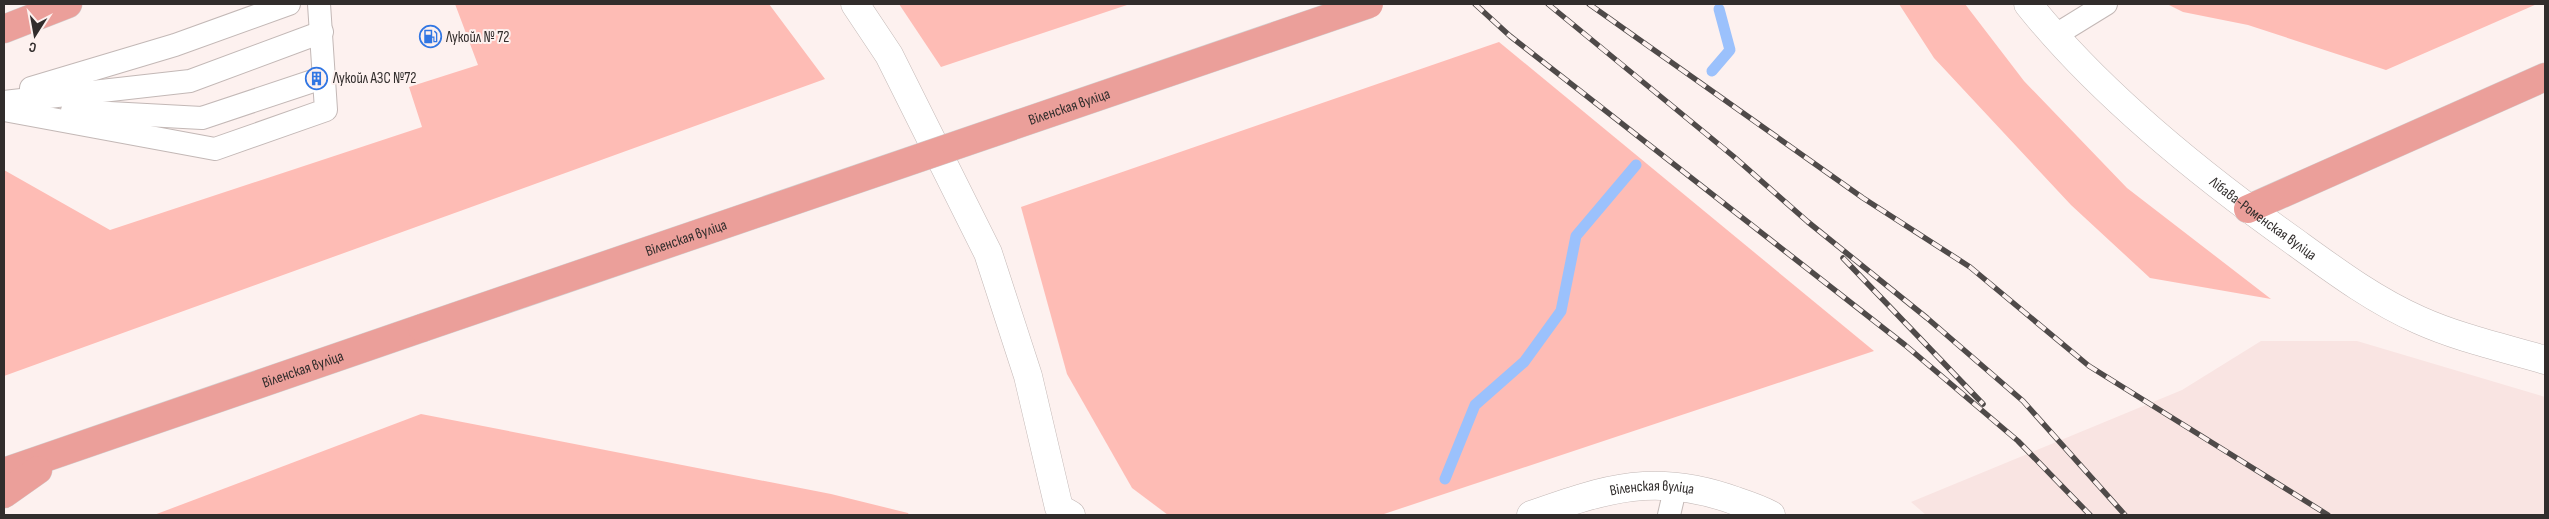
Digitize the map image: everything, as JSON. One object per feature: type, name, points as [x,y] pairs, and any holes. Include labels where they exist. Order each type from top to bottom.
[{"type":"main road","points":[[4,29],[68,4]]},
{"type":"main road","points":[[854,4],[889,55],[988,253],[1028,376],[1059,508],[1071,515]]},
{"type":"main road","name":"Віленская вуліца","points":[[4,472],[1369,4]]},
{"type":"main road","name":"Лібава-Роменская вуліца","points":[[2028,4],[2054,36],[2148,126],[2248,209],[2376,298],[2430,324],[2545,360]]},
{"type":"main road","points":[[2248,209],[2545,77]]},
{"type":"main road","points":[[4,454],[64,453]]},
{"type":"main road","points":[[4,494],[64,453]]},
{"type":"main road","name":"Віленская вуліца","points":[[1531,515],[1577,499],[1628,486],[1676,485],[1723,496],[1771,515]]},
{"type":"main road","points":[[1053,486],[1051,509],[1053,515]]},
{"type":"lane","points":[[4,96],[176,45],[289,4]]},
{"type":"lane","points":[[4,109],[215,149],[326,110],[320,4]]},
{"type":"lane","points":[[2054,36],[2106,4]]},
{"type":"lane","points":[[4,102],[190,81],[322,32]]},
{"type":"lane","points":[[4,109],[202,118],[325,77]]},
{"type":"lane","points":[[1670,515],[1676,485]]},
{"type":"shaded area","points":[[455,4],[769,4],[825,79],[4,376],[4,170],[110,230],[422,127],[409,87],[478,65]]},
{"type":"shaded area","points":[[899,4],[1130,4],[941,67]]},
{"type":"shaded area","points":[[1899,4],[1965,4],[2024,81],[2127,188],[2271,299],[2150,278],[2071,205],[1934,58]]},
{"type":"shaded area","points":[[2167,4],[2537,4],[2386,70],[2248,25],[2183,12]]},
{"type":"shaded area","points":[[1499,42],[1874,351],[1381,515],[1168,515],[1132,488],[1067,374],[1021,207]]},
{"type":"shaded area","points":[[2261,341],[2357,341],[2545,397],[2545,515],[1926,515],[1911,502],[2182,390]]},
{"type":"shaded area","points":[[421,414],[831,494],[908,513],[909,515],[154,515]]},
{"type":"waterway","points":[[1712,71],[1730,50],[1719,9]]},
{"type":"waterway","points":[[1445,479],[1475,405],[1524,362],[1561,311],[1576,236],[1636,165]]},
{"type":"railway","points":[[1475,4],[1510,36],[1905,345],[2018,441],[2090,515]]},
{"type":"railway","points":[[1548,4],[1733,156],[1808,222],[1927,318],[2023,401],[2125,515]]},
{"type":"railway","points":[[1589,4],[1863,198],[1970,267],[2089,366],[2328,515]]},
{"type":"railway","points":[[1843,258],[1983,404]]},
{"type":"place","name":"Лукойл № 72","points":[[430,37]]},
{"type":"place","name":"Лукойл АЗС №72","points":[[317,78]]}]
